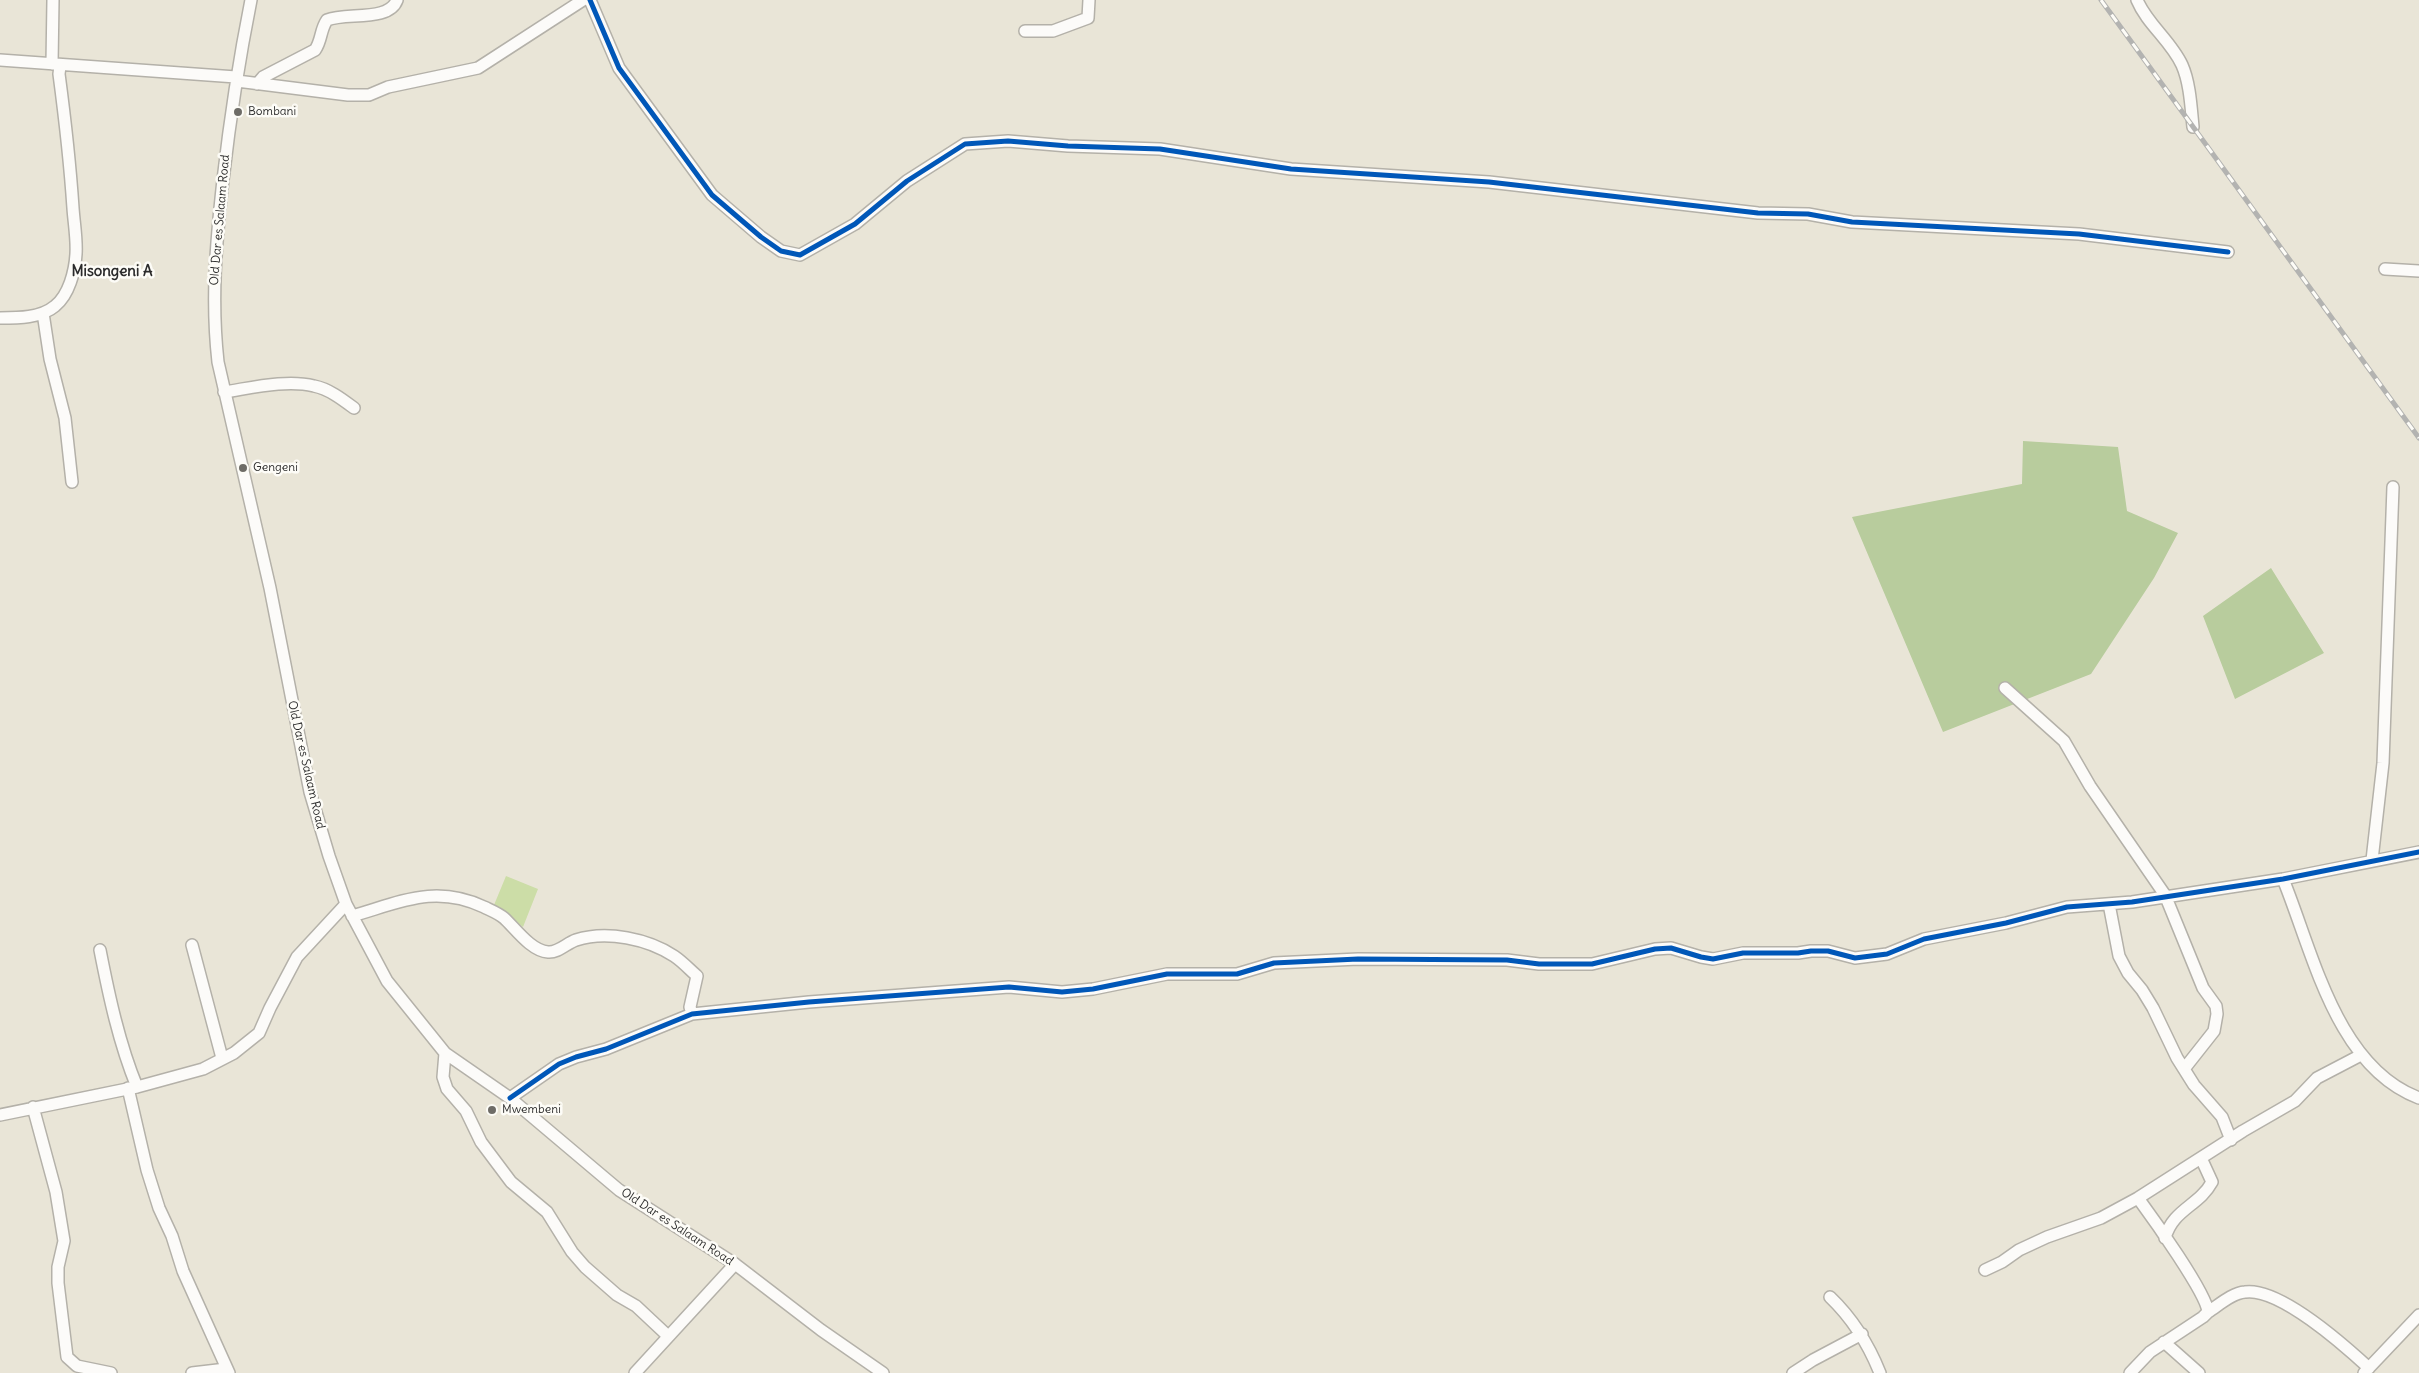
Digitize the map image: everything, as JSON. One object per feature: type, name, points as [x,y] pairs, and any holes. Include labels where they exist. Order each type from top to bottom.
[{"type":"street","points":[[0,318],[44,313],[56,306],[65,293],[73,275],[76,253],[69,146],[59,74],[56,65],[53,0]]},
{"type":"street","name":"Old Dar es Salaam Road","points":[[251,0],[231,109],[213,270],[214,331],[224,392],[270,588],[310,792],[346,904],[387,981],[445,1053],[510,1098],[619,1190],[735,1264],[821,1330],[883,1373]]},
{"type":"street","points":[[257,84],[263,76],[315,50],[319,45],[321,30],[327,20],[340,16],[375,14],[390,10],[397,0]]},
{"type":"street","points":[[0,60],[236,79],[257,84],[369,95],[388,87],[478,68],[583,0]]},
{"type":"street","points":[[590,0],[620,68],[712,195],[781,251],[800,255],[855,224],[907,181],[965,144],[1008,141],[1068,146],[1160,149],[1291,169],[1489,182],[1758,213],[1808,214],[1852,222],[2079,234],[2228,252]]},
{"type":"street","points":[[1025,31],[1053,31],[1088,18],[1089,0]]},
{"type":"street","points":[[2137,0],[2142,12],[2182,64],[2187,82],[2193,127]]},
{"type":"street","points":[[2385,269],[2419,271]]},
{"type":"street","points":[[44,313],[50,359],[65,418],[72,482]]},
{"type":"street","points":[[224,392],[272,384],[313,385],[335,394],[354,408]]},
{"type":"street","points":[[2372,860],[2383,764],[2393,488]]},
{"type":"street","points":[[2005,688],[2064,741],[2095,792],[2165,895],[2202,988],[2216,1006],[2217,1014],[2214,1031],[2184,1070]]},
{"type":"street","points":[[510,1098],[560,1064],[576,1056],[606,1049],[692,1014],[809,1002],[1009,987],[1062,992],[1093,989],[1167,974],[1228,974],[1274,963],[1358,959],[1507,960],[1540,964],[1592,964],[1655,949],[1671,948],[1713,959],[1742,953],[1798,953],[1810,951],[1828,951],[1856,958],[1887,954],[1924,939],[2006,923],[2067,907],[2109,904],[2282,879],[2419,852]]},
{"type":"street","points":[[2282,879],[2330,1004],[2361,1055],[2401,1089],[2419,1098]]},
{"type":"street","points":[[352,916],[426,895],[447,894],[474,902],[502,916],[534,946],[548,952],[576,940],[588,938],[612,936],[636,940],[675,956],[697,976],[690,1007],[692,1014]]},
{"type":"street","points":[[0,1115],[132,1088],[202,1068],[234,1053],[259,1034],[270,1008],[298,956],[346,904]]},
{"type":"street","points":[[2109,904],[2118,956],[2153,1008],[2184,1070],[2222,1117],[2231,1140]]},
{"type":"street","points":[[192,945],[222,1058]]},
{"type":"street","points":[[100,950],[110,1002],[128,1066],[147,1170],[159,1208],[227,1371],[192,1373]]},
{"type":"street","points":[[445,1053],[443,1077],[448,1089],[466,1111],[482,1142],[511,1182],[547,1212],[572,1252],[585,1267],[617,1295],[636,1306],[668,1336]]},
{"type":"street","points":[[1985,1270],[2033,1243],[2101,1218],[2138,1198],[2154,1186],[2295,1101],[2317,1078],[2361,1055]]},
{"type":"street","points":[[33,1107],[56,1192],[64,1242],[58,1268],[67,1357],[76,1366],[111,1373]]},
{"type":"street","points":[[2165,1238],[2169,1226],[2175,1217],[2200,1198],[2212,1182],[2201,1158]]},
{"type":"street","points":[[2138,1198],[2192,1279],[2207,1306],[2208,1312]]},
{"type":"street","points":[[635,1373],[735,1264]]},
{"type":"street","points":[[2130,1373],[2150,1352],[2164,1342],[2234,1295],[2244,1292],[2269,1296],[2323,1328],[2366,1370],[2419,1315]]},
{"type":"street","points":[[1830,1296],[1848,1314],[1862,1334],[1880,1373]]},
{"type":"street","points":[[1793,1373],[1862,1334]]},
{"type":"street","points":[[2164,1342],[2199,1373]]},
{"type":"green space","points":[[2023,441],[2118,447],[2127,511],[2178,533],[2154,578],[2091,674],[1943,732],[1852,517],[2022,484]]},
{"type":"green space","points":[[2271,568],[2324,653],[2235,699],[2203,616]]},
{"type":"green space","points":[[506,876],[538,889],[523,927],[494,905]]},
{"type":"railway","points":[[2101,0],[2419,438]]},
{"type":"cycle path","points":[[590,0],[619,68],[712,195],[761,237],[781,251],[800,255],[855,224],[907,181],[965,144],[1008,141],[1068,146],[1160,149],[1291,169],[1489,182],[1758,213],[1808,214],[1852,222],[2079,234],[2228,252]]},
{"type":"cycle path","points":[[510,1098],[559,1064],[606,1049],[692,1014],[809,1002],[1009,987],[1062,992],[1093,989],[1167,974],[1237,974],[1274,963],[1358,959],[1507,960],[1539,964],[1592,964],[1655,949],[1671,948],[1713,959],[1743,953],[1798,953],[1811,951],[1828,951],[1855,958],[1887,954],[1924,939],[2006,923],[2067,907],[2132,902],[2283,879],[2419,852]]},
{"type":"place","name":"Bombani","points":[[238,112]]},
{"type":"place","name":"Gengeni","points":[[243,468]]},
{"type":"place","name":"Mwembeni","points":[[492,1110]]},
{"type":"district","name":"Misongeni A","points":[[112,272]]}]
